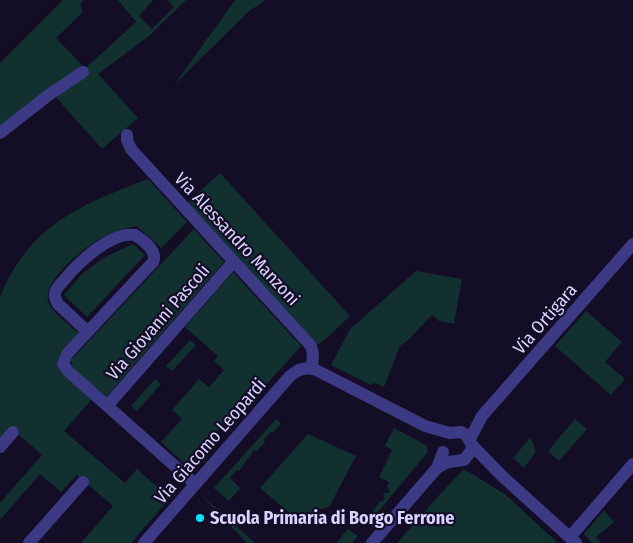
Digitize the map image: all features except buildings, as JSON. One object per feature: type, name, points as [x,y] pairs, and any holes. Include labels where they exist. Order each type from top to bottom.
[{"type":"street","points":[[0,133],[50,94],[83,72]]},
{"type":"street","name":"Via Alessandro Manzoni","points":[[127,136],[131,149],[311,346],[313,354],[309,368]]},
{"type":"street","name":"Via Giovanni Pascoli","points":[[88,332],[58,304],[55,298],[56,289],[76,265],[97,248],[126,235],[134,235],[153,251],[154,259],[88,332],[65,357],[64,364],[68,371],[195,484]]},
{"type":"street","name":"Via Ortigara","points":[[456,441],[482,416],[633,244]]},
{"type":"street","name":"Via Giovanni Pascoli","points":[[107,406],[234,261]]},
{"type":"street","points":[[309,368],[456,441],[501,475],[573,540],[633,464]]},
{"type":"street","name":"Via Giacomo Leopardi","points":[[144,543],[290,376],[297,370],[309,368]]},
{"type":"street","points":[[0,447],[13,432]]},
{"type":"street","points":[[456,441],[449,459],[480,465],[501,475]]},
{"type":"street","points":[[436,468],[469,456],[456,441]]},
{"type":"street","points":[[372,543],[436,468],[456,441]]},
{"type":"street","points":[[29,543],[83,482]]},
{"type":"green space","points":[[63,0],[84,0],[80,5],[83,12],[56,38],[84,67],[0,129],[0,63]]},
{"type":"green space","points":[[118,0],[153,0],[139,16],[152,29],[174,7],[168,0],[186,0],[149,36],[98,74],[138,118],[102,149],[55,96],[136,22]]},
{"type":"green space","points":[[235,0],[265,0],[249,11],[174,85]]},
{"type":"green space","points":[[220,173],[350,316],[320,344],[314,343],[187,203]]},
{"type":"green space","points":[[148,179],[187,222],[161,248],[137,226],[118,231],[100,239],[84,249],[58,275],[48,293],[48,301],[57,314],[79,334],[58,358],[58,368],[92,399],[64,431],[125,483],[137,469],[170,498],[131,543],[81,543],[113,506],[77,475],[61,492],[40,474],[0,520],[0,503],[42,455],[18,434],[20,431],[15,426],[0,443],[0,297],[12,272],[26,252],[59,221],[100,198]]},
{"type":"green space","points":[[194,229],[224,262],[106,397],[73,368],[71,360]]},
{"type":"green space","points":[[133,244],[145,255],[87,317],[64,295],[82,274],[105,257]]},
{"type":"green space","points":[[416,271],[462,279],[454,324],[439,321],[432,315],[400,346],[384,387],[375,383],[371,385],[331,365],[350,329]]},
{"type":"green space","points":[[233,272],[301,346],[264,387],[260,384],[187,466],[161,442],[182,419],[172,410],[199,379],[209,387],[224,370],[214,361],[218,356],[185,327]]},
{"type":"green space","points":[[586,311],[622,342],[605,362],[625,379],[611,395],[555,346]]},
{"type":"green space","points":[[190,340],[196,345],[172,371],[166,366]]},
{"type":"green space","points":[[155,379],[161,384],[137,411],[131,406]]},
{"type":"green space","points":[[276,419],[281,423],[264,440],[265,442],[257,451],[254,450],[239,471],[237,470],[230,478],[240,488],[229,501],[214,488]]},
{"type":"green space","points":[[575,419],[587,429],[559,461],[548,451]]},
{"type":"green space","points":[[394,428],[426,445],[428,452],[371,520],[371,515],[379,502],[385,500],[383,494],[390,492],[387,486],[389,482],[379,477],[392,450],[385,446]]},
{"type":"green space","points":[[308,434],[356,456],[329,507],[318,510],[305,526],[260,488]]},
{"type":"green space","points":[[530,438],[534,445],[535,453],[524,468],[513,458]]},
{"type":"green space","points":[[464,469],[506,495],[558,543],[397,543]]},
{"type":"green space","points":[[199,493],[255,543],[247,543]]},
{"type":"green space","points":[[604,510],[614,522],[596,537],[601,543],[592,543],[584,534]]},
{"type":"green space","points":[[348,529],[358,536],[352,543],[336,543]]},
{"type":"place","name":"Scuola Primaria di Borgo Ferrone","points":[[200,518]]}]
